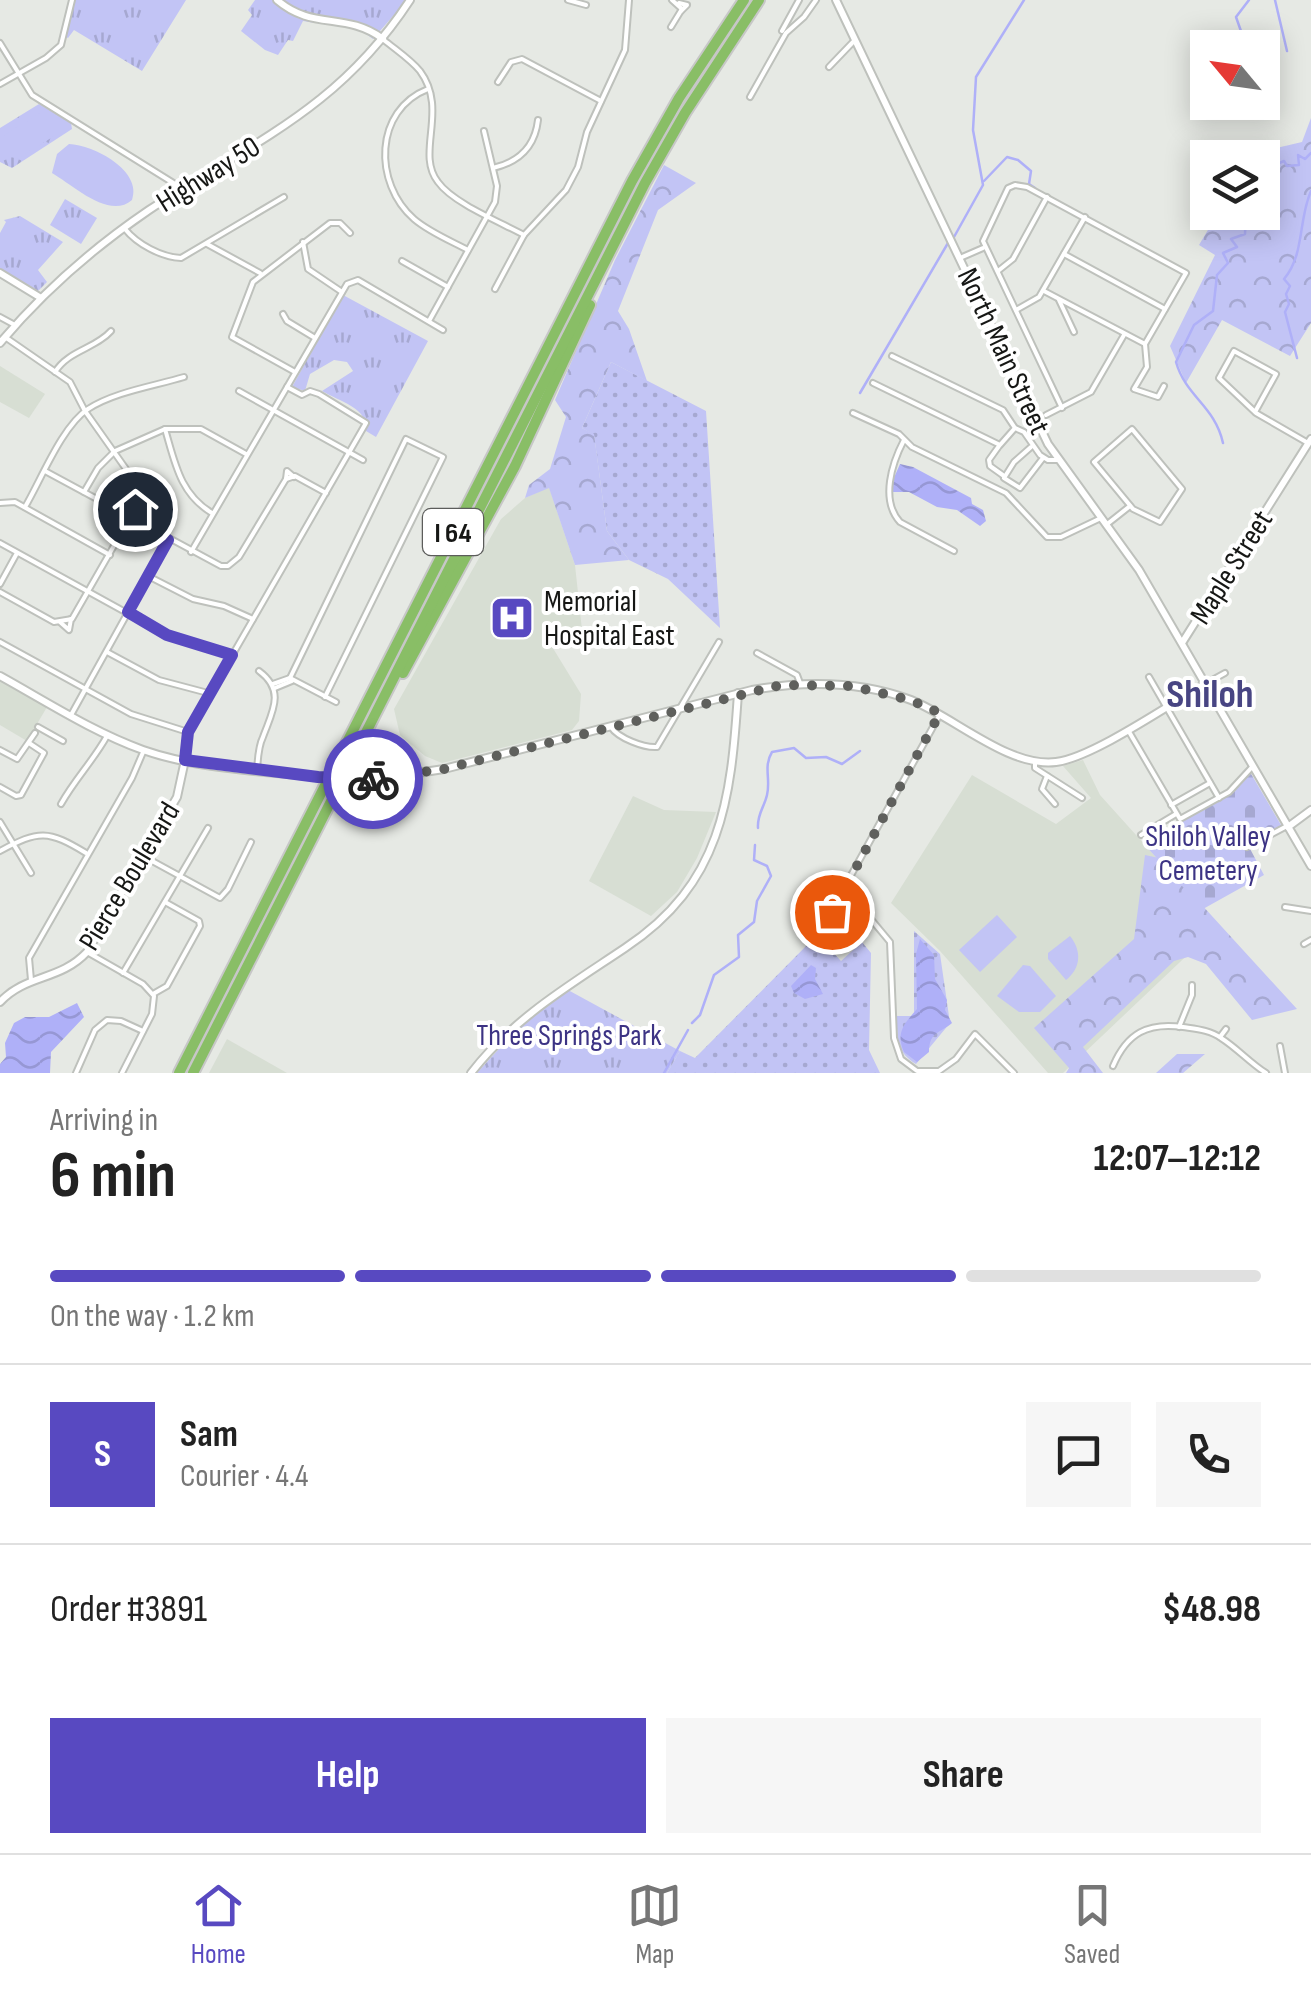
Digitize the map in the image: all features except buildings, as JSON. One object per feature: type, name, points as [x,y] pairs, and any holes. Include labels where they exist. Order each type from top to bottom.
[{"type":"highway","name":"I 64","points":[[179,1073],[632,181],[670,113],[744,0]]},
{"type":"highway","points":[[193,1073],[354,755],[450,592],[516,466],[657,161],[759,0]]},
{"type":"main road","points":[[276,0],[303,17],[359,24],[382,39]]},
{"type":"main road","name":"Highway 50","points":[[2,340],[41,298],[124,228],[320,102],[382,39],[410,0]]},
{"type":"main road","name":"North Main Street","points":[[836,0],[1056,460],[1139,570],[1311,866]]},
{"type":"main road","points":[[0,273],[41,298]]},
{"type":"main road","name":"Maple Street","points":[[1182,643],[1310,441]]},
{"type":"main road","points":[[0,676],[107,736],[144,750],[185,760],[350,779],[444,769],[738,694],[800,684],[851,686],[888,693],[940,713],[1014,756],[1035,762],[1072,759],[1204,684]]},
{"type":"main road","points":[[471,1073],[536,1006],[653,926],[695,879],[714,841],[729,792],[738,694]]},
{"type":"main road","name":"Pierce Boulevard","points":[[0,1002],[31,981],[65,971],[87,952],[177,797],[185,760]]},
{"type":"main road","points":[[1287,827],[1311,810]]},
{"type":"street","points":[[0,84],[46,58],[62,42],[72,0]]},
{"type":"street","points":[[568,0],[586,5]]},
{"type":"street","points":[[495,288],[524,235],[570,184],[625,50],[629,0]]},
{"type":"street","points":[[671,28],[682,11],[672,0]]},
{"type":"street","points":[[782,31],[799,0]]},
{"type":"street","points":[[750,97],[789,28],[804,17],[816,0]]},
{"type":"street","points":[[382,39],[419,70],[430,89],[434,108],[430,153],[434,177],[450,194],[524,235]]},
{"type":"street","points":[[829,67],[855,40]]},
{"type":"street","points":[[0,43],[27,89],[40,100],[183,189]]},
{"type":"street","points":[[498,82],[511,62],[522,59],[601,101]]},
{"type":"street","points":[[430,89],[408,100],[393,118],[384,151],[386,169],[411,217],[468,250]]},
{"type":"street","points":[[494,168],[515,160],[529,148],[538,120]]},
{"type":"street","points":[[429,320],[497,194],[484,131]]},
{"type":"street","points":[[1062,408],[985,247],[983,236],[1008,188],[1019,185],[1186,272],[1144,344],[1146,366],[1134,389],[1158,398],[1164,386]]},
{"type":"street","points":[[997,272],[1013,259],[1047,197]]},
{"type":"street","points":[[124,228],[132,238],[171,258],[188,256],[284,198]]},
{"type":"street","points":[[1016,310],[1044,291],[1084,217]]},
{"type":"street","points":[[295,372],[232,337],[248,290],[261,273],[330,224],[340,223],[350,233]]},
{"type":"street","points":[[303,242],[308,269],[342,292]]},
{"type":"street","points":[[207,244],[261,273]]},
{"type":"street","points":[[960,258],[985,247]]},
{"type":"street","points":[[1064,254],[1166,309]]},
{"type":"street","points":[[402,260],[448,287]]},
{"type":"street","points":[[191,552],[347,284],[358,280],[444,330]]},
{"type":"street","points":[[1044,291],[1144,344]]},
{"type":"street","points":[[1059,300],[1074,332]]},
{"type":"street","points":[[283,314],[287,321],[316,338]]},
{"type":"street","points":[[0,317],[16,325]]},
{"type":"street","points":[[55,372],[64,359],[106,338],[111,331]]},
{"type":"street","points":[[1046,415],[1092,392],[1124,335]]},
{"type":"street","points":[[2,340],[70,382],[85,411],[138,486],[138,500],[130,519],[71,620],[51,620],[0,588],[17,552]]},
{"type":"street","points":[[1255,412],[1276,374],[1234,351],[1219,378],[1255,412],[1310,441]]},
{"type":"street","points":[[892,356],[1003,410],[1043,458],[1056,460]]},
{"type":"street","points":[[25,507],[68,430],[85,411],[184,377]]},
{"type":"street","points":[[873,383],[1000,444]]},
{"type":"street","points":[[185,760],[188,732],[366,421],[318,394],[310,391],[302,395],[286,388]]},
{"type":"street","points":[[239,391],[363,460]]},
{"type":"street","points":[[853,413],[899,434],[912,447],[1012,498],[1046,537],[1060,537],[1103,521],[1130,505]]},
{"type":"street","points":[[1016,428],[1000,444],[990,466],[1020,491],[1043,458]]},
{"type":"street","points":[[84,492],[115,450],[164,429],[201,429],[248,454]]},
{"type":"street","points":[[164,429],[183,486],[200,506],[213,514]]},
{"type":"street","points":[[1132,429],[1182,489],[1160,522],[1130,505],[1094,462],[1132,429]]},
{"type":"street","points":[[274,686],[291,680],[406,439],[443,458],[325,697]]},
{"type":"street","points":[[904,440],[890,484],[894,515],[954,551]]},
{"type":"street","points":[[1004,476],[1032,446]]},
{"type":"street","points":[[46,471],[220,566],[234,562],[286,479],[294,476],[326,493]]},
{"type":"street","points":[[1029,478],[1034,485]]},
{"type":"street","points":[[0,503],[15,502],[110,555]]},
{"type":"street","points":[[71,715],[168,540]]},
{"type":"street","points":[[0,543],[167,635],[232,655]]},
{"type":"street","points":[[148,576],[184,596],[234,609],[253,619]]},
{"type":"street","points":[[0,642],[142,719],[188,732]]},
{"type":"street","points":[[611,727],[615,733],[654,748],[719,642]]},
{"type":"street","points":[[106,652],[159,680],[210,693]]},
{"type":"street","points":[[757,653],[799,676],[800,684]]},
{"type":"street","points":[[257,770],[261,741],[274,712],[274,686],[260,672]]},
{"type":"street","points":[[1204,684],[1225,673]]},
{"type":"street","points":[[1149,677],[1219,798]]},
{"type":"street","points":[[291,680],[336,702]]},
{"type":"street","points":[[818,935],[940,713]]},
{"type":"street","points":[[1127,729],[1182,819],[1235,787],[1253,766]]},
{"type":"street","points":[[0,750],[18,759],[37,730],[63,741]]},
{"type":"street","points":[[61,804],[79,774],[92,764],[107,736]]},
{"type":"street","points":[[0,787],[21,795],[44,753],[29,743]]},
{"type":"street","points":[[31,981],[29,958],[132,778],[144,750]]},
{"type":"street","points":[[1035,762],[1036,768],[1082,798]]},
{"type":"street","points":[[1047,776],[1042,789],[1055,804]]},
{"type":"street","points":[[1171,805],[1210,782]]},
{"type":"street","points":[[1141,835],[1177,816]]},
{"type":"street","points":[[0,822],[31,873]]},
{"type":"street","points":[[1247,847],[1287,827]]},
{"type":"street","points":[[123,972],[208,828]]},
{"type":"street","points":[[0,851],[41,834],[68,842],[88,854]]},
{"type":"street","points":[[143,856],[212,896],[222,897],[251,842]]},
{"type":"street","points":[[844,888],[890,942],[894,1038],[900,1059],[918,1071],[939,1071],[956,1059],[975,1034],[1011,1072]]},
{"type":"street","points":[[153,994],[166,987],[200,926],[199,921],[165,902]]},
{"type":"street","points":[[1285,907],[1311,911]]},
{"type":"street","points":[[1304,944],[1311,940]]},
{"type":"street","points":[[87,952],[143,984],[153,994],[155,1006],[122,1073]]},
{"type":"street","points":[[1179,1026],[1192,986]]},
{"type":"street","points":[[76,1073],[95,1030],[107,1020],[121,1021],[144,1031]]},
{"type":"street","points":[[1113,1066],[1120,1049],[1142,1030],[1164,1024],[1210,1032],[1266,1073]]},
{"type":"street","points":[[1220,1037],[1226,1029]]},
{"type":"street","points":[[1280,1046],[1284,1073]]},
{"type":"shaded area","points":[[0,366],[45,394],[29,418],[0,402]]},
{"type":"shaded area","name":"Memorial Hospital East","points":[[549,487],[575,565],[582,630],[553,638],[551,645],[581,694],[579,721],[572,730],[442,763],[425,756],[400,735],[394,709],[501,519],[525,498]]},
{"type":"shaded area","points":[[0,679],[47,707],[27,741],[0,725]]},
{"type":"shaded area","points":[[1083,760],[1100,795],[1218,926],[1063,1073],[1048,1073],[940,951],[891,903],[972,775],[1056,824],[1091,798],[1063,766]]},
{"type":"shaded area","points":[[633,796],[664,810],[716,812],[697,858],[677,892],[651,916],[589,881]]},
{"type":"shaded area","points":[[227,1039],[287,1073],[209,1073]]},
{"type":"green space","points":[[72,0],[186,0],[142,71],[74,30],[68,38],[64,36]]},
{"type":"green space","points":[[255,0],[407,0],[373,39],[348,27],[303,21],[293,41],[288,40],[278,55],[241,31],[252,15],[248,10]]},
{"type":"green space","points":[[39,104],[71,123],[72,129],[12,168],[0,162],[0,128]]},
{"type":"green space","points":[[42,112],[56,135],[15,160],[1,137]]},
{"type":"green space","points":[[1311,118],[1311,323],[1290,356],[1222,320],[1186,383],[1170,346],[1215,255],[1199,245],[1208,230],[1280,230],[1280,147],[1302,142]]},
{"type":"green space","points":[[69,144],[91,149],[123,170],[133,189],[132,200],[113,206],[102,203],[52,173],[57,154]]},
{"type":"green space","points":[[664,165],[696,183],[658,210],[618,311],[629,329],[647,381],[611,362],[582,428],[594,434],[607,531],[629,560],[575,565],[549,488],[525,498],[529,485],[550,469],[566,417],[555,400],[615,260]]},
{"type":"green space","points":[[65,199],[97,218],[81,244],[50,225]]},
{"type":"green space","points":[[20,216],[63,242],[38,270],[47,282],[37,292],[0,270],[4,220]]},
{"type":"green space","points":[[343,295],[428,341],[376,437],[366,431],[358,411],[322,391],[353,371],[347,362],[334,360],[310,374],[305,391],[292,387]]},
{"type":"green space","points":[[611,362],[706,411],[720,628],[668,579],[629,560],[607,531],[594,435],[582,428]]},
{"type":"green space","name":"Shiloh Valley Cemetery","points":[[1250,772],[1281,825],[1248,845],[1264,875],[1203,909],[1143,843],[1234,792]]},
{"type":"green space","points":[[1145,855],[1159,858],[1297,1009],[1252,1020],[1206,964],[1188,957],[1174,961],[1083,1047],[1103,1073],[1066,1073],[1069,1068],[1034,1028],[1134,939]]},
{"type":"green space","points":[[997,915],[1017,937],[980,972],[959,950]]},
{"type":"green space","points":[[914,931],[940,954],[950,1023],[916,1064],[901,1049],[897,1024],[897,1016],[914,1016]]},
{"type":"green space","points":[[817,935],[841,961],[862,942],[871,953],[869,1050],[880,1073],[667,1073],[680,1051],[695,1058]]},
{"type":"green space","points":[[1070,936],[1078,959],[1066,980],[1048,959],[1048,953]]},
{"type":"green space","points":[[1023,965],[1030,966],[1056,996],[1040,1012],[1019,1012],[997,996]]},
{"type":"green space","name":"Three Springs Park","points":[[568,990],[680,1051],[667,1073],[477,1073],[524,1021]]},
{"type":"green space","points":[[1177,1054],[1205,1054],[1183,1073],[1156,1073]]},
{"type":"water","points":[[900,464],[971,498],[972,504],[983,510],[986,521],[980,526],[957,510],[937,507],[909,492],[893,492]]},
{"type":"water","points":[[920,939],[934,955],[935,979],[947,1000],[945,1010],[952,1023],[933,1036],[929,1052],[917,1062],[904,1052],[901,1033],[917,1009],[916,954]]},
{"type":"water","points":[[811,965],[816,968],[815,979],[823,994],[805,999],[794,993],[791,986]]},
{"type":"water","points":[[77,1003],[84,1017],[51,1052],[50,1073],[0,1073],[0,1064],[6,1057],[5,1043],[14,1023],[25,1017],[49,1017]]},
{"type":"waterway","points":[[954,237],[983,185],[973,130],[976,77],[1024,0]]},
{"type":"waterway","points":[[1241,30],[1236,17],[1249,0]]},
{"type":"waterway","points":[[1275,0],[1287,51]]},
{"type":"waterway","points":[[1280,163],[1299,165],[1298,155],[1305,159],[1311,153]]},
{"type":"waterway","points":[[984,181],[1007,157],[1031,171],[1029,184],[1035,188]]},
{"type":"waterway","points":[[1297,358],[1285,312],[1290,286],[1284,279],[1295,259],[1311,191]]},
{"type":"waterway","points":[[1223,443],[1214,420],[1186,384],[1176,362],[1194,325],[1213,311],[1217,275],[1228,263],[1223,253],[1237,247],[1231,239],[1245,234],[1245,230]]},
{"type":"waterway","points":[[860,393],[948,243]]},
{"type":"waterway","points":[[758,828],[772,752],[794,748],[806,758],[826,757],[842,764],[860,751]]},
{"type":"waterway","points":[[692,1023],[700,1015],[714,975],[739,957],[738,935],[754,922],[757,901],[771,876],[767,866],[754,860],[755,845]]},
{"type":"waterway","points":[[664,1073],[688,1030]]},
{"type":"way so far","points":[[373,779],[444,769],[781,685],[851,686],[888,693],[940,713],[832,912]]},
{"type":"place","name":"Memorial Hospital East","points":[[512,618]]},
{"type":"district","name":"Shiloh","points":[[1210,693]]},
{"type":"route","points":[[135,509],[130,519],[168,540],[128,612],[167,635],[232,655],[188,732],[185,760],[318,777],[373,779]]}]
